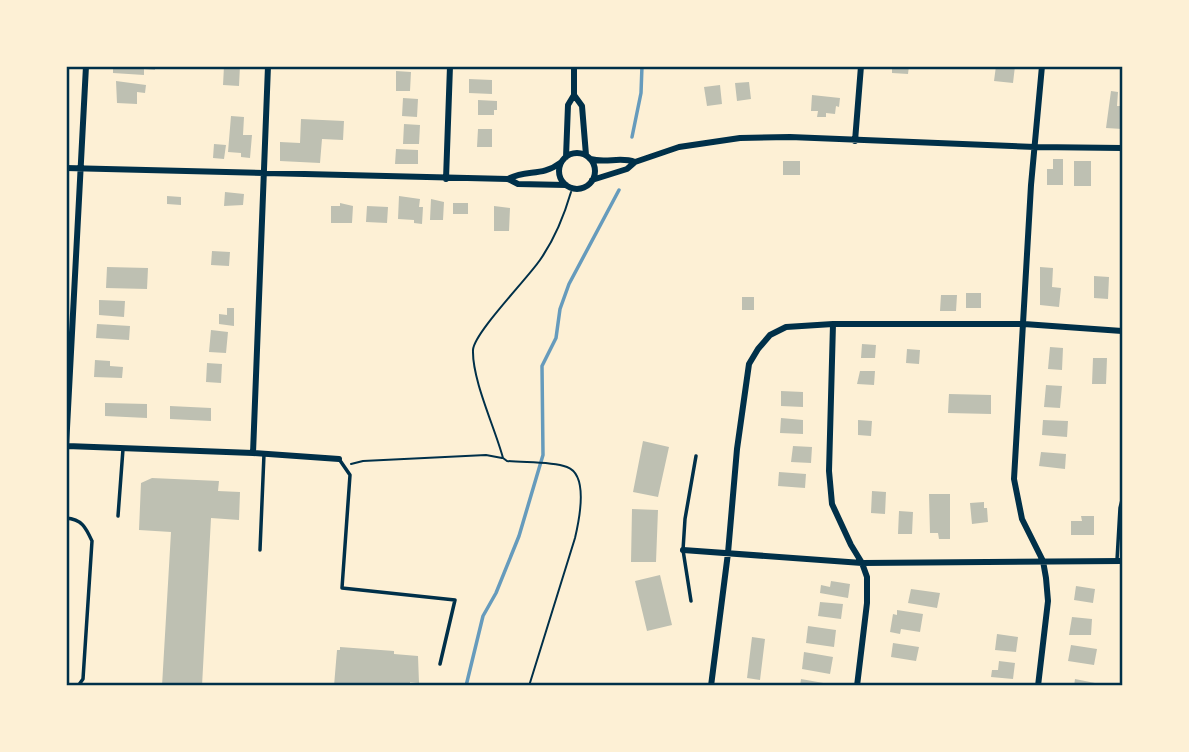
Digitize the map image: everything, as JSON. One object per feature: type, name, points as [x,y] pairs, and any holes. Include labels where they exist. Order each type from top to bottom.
[{"type":"street","points":[[86,66],[66,447],[253,453],[339,459]]},
{"type":"street","points":[[253,453],[268,66]]},
{"type":"street","points":[[446,179],[450,66]]},
{"type":"street","points":[[566,157],[568,105],[574,94],[574,66]]},
{"type":"street","points":[[855,141],[861,66]]},
{"type":"street","points":[[1038,685],[1048,601],[1043,561],[1023,519],[1014,479],[1031,185],[1042,66]]},
{"type":"street","points":[[574,94],[582,106],[588,157],[595,169],[592,180]]},
{"type":"street","points":[[66,168],[508,179],[518,184],[584,187],[592,180],[679,147],[740,138],[790,137],[1122,148]]},
{"type":"street","points":[[508,179],[517,174],[542,173],[575,153],[605,162],[624,158],[635,162]]},
{"type":"street","points":[[560,163],[559,175],[569,187]]},
{"type":"street","points":[[833,324],[829,471],[832,504],[867,577],[867,603],[857,685]]},
{"type":"street","points":[[711,685],[728,553],[737,449],[750,362],[770,335],[786,327],[833,324],[1024,324],[1122,331]]},
{"type":"street","points":[[683,550],[862,563],[1120,561]]},
{"type":"lane","points":[[118,516],[123,449]]},
{"type":"lane","points":[[260,550],[264,454]]},
{"type":"lane","points":[[691,601],[683,550],[685,519],[696,456]]},
{"type":"lane","points":[[339,459],[349,475],[342,588],[454,600],[440,664]]},
{"type":"lane","points":[[1120,561],[1122,500]]},
{"type":"lane","points":[[66,518],[75,519],[86,526],[92,541],[83,679],[78,685]]},
{"type":"path","points":[[503,458],[474,363],[474,344],[480,332],[541,259],[562,219],[569,187]]},
{"type":"path","points":[[344,467],[363,461],[486,455],[515,462],[571,469],[576,475],[580,493],[580,514],[529,685]]},
{"type":"building","points":[[113,66],[155,66],[155,70],[144,69],[144,75],[113,73]]},
{"type":"building","points":[[224,66],[240,66],[239,86],[223,85]]},
{"type":"building","points":[[892,66],[909,66],[908,74],[892,73]]},
{"type":"building","points":[[996,66],[1015,66],[1013,83],[994,81]]},
{"type":"building","points":[[396,71],[411,72],[410,91],[396,91]]},
{"type":"building","points":[[469,79],[492,80],[492,94],[469,93]]},
{"type":"building","points":[[116,81],[146,85],[145,93],[137,92],[137,104],[117,103]]},
{"type":"building","points":[[749,82],[751,99],[737,101],[735,83]]},
{"type":"building","points":[[720,85],[722,104],[707,106],[704,87]]},
{"type":"building","points":[[1111,91],[1118,92],[1117,106],[1122,106],[1122,129],[1106,128]]},
{"type":"building","points":[[812,95],[840,98],[835,114],[826,113],[826,117],[817,117],[818,111],[811,111]]},
{"type":"building","points":[[403,98],[418,99],[417,117],[402,116]]},
{"type":"building","points":[[478,100],[497,101],[494,115],[478,115]]},
{"type":"building","points":[[231,116],[244,117],[243,135],[252,135],[250,158],[241,157],[241,153],[228,152]]},
{"type":"building","points":[[301,119],[344,121],[343,140],[322,139],[320,163],[280,161],[280,142],[300,143]]},
{"type":"building","points":[[404,124],[420,125],[419,144],[403,144]]},
{"type":"building","points":[[478,129],[492,129],[492,147],[477,147]]},
{"type":"building","points":[[214,144],[226,145],[224,159],[213,158]]},
{"type":"building","points":[[396,149],[418,150],[418,164],[395,164]]},
{"type":"building","points":[[1053,159],[1063,159],[1063,185],[1047,185],[1047,169],[1053,169]]},
{"type":"building","points":[[783,161],[800,161],[800,175],[783,175]]},
{"type":"building","points":[[1074,161],[1091,161],[1091,186],[1074,186]]},
{"type":"building","points":[[225,192],[244,194],[243,205],[224,206]]},
{"type":"building","points":[[167,196],[181,197],[181,205],[167,204]]},
{"type":"building","points":[[399,196],[420,199],[419,207],[423,207],[422,224],[414,223],[414,220],[398,219]]},
{"type":"building","points":[[431,199],[444,202],[443,220],[430,220]]},
{"type":"building","points":[[340,203],[353,206],[352,223],[331,223],[331,206],[340,206]]},
{"type":"building","points":[[453,203],[468,203],[468,214],[453,214]]},
{"type":"building","points":[[367,206],[388,207],[387,223],[366,222]]},
{"type":"building","points":[[494,206],[510,208],[509,231],[494,231]]},
{"type":"building","points":[[212,251],[230,252],[229,266],[211,265]]},
{"type":"building","points":[[107,267],[148,268],[147,289],[106,288]]},
{"type":"building","points":[[1040,267],[1053,268],[1052,287],[1061,288],[1059,307],[1040,305]]},
{"type":"building","points":[[1094,276],[1109,277],[1108,299],[1094,298]]},
{"type":"building","points":[[966,293],[981,293],[981,308],[966,308]]},
{"type":"building","points":[[941,295],[957,295],[956,311],[940,311]]},
{"type":"building","points":[[742,297],[754,297],[754,310],[742,310]]},
{"type":"building","points":[[99,300],[125,301],[124,317],[99,315]]},
{"type":"building","points":[[227,308],[234,308],[234,326],[219,324],[219,314],[227,315]]},
{"type":"building","points":[[97,324],[130,326],[129,340],[96,338]]},
{"type":"building","points":[[211,330],[228,332],[226,353],[209,352]]},
{"type":"building","points":[[862,344],[876,345],[875,358],[861,358]]},
{"type":"building","points":[[1050,347],[1063,348],[1062,370],[1048,369]]},
{"type":"building","points":[[907,349],[920,350],[919,364],[906,363]]},
{"type":"building","points":[[1093,358],[1107,358],[1106,384],[1092,384]]},
{"type":"building","points":[[95,360],[110,361],[110,366],[123,367],[122,378],[94,377]]},
{"type":"building","points":[[207,363],[222,364],[221,383],[206,382]]},
{"type":"building","points":[[860,371],[875,371],[874,385],[857,384]]},
{"type":"building","points":[[1046,385],[1062,386],[1060,408],[1044,407]]},
{"type":"building","points":[[781,391],[803,392],[803,407],[781,406]]},
{"type":"building","points":[[949,394],[991,395],[991,414],[948,413]]},
{"type":"building","points":[[105,403],[147,404],[147,418],[105,416]]},
{"type":"building","points":[[170,406],[211,408],[211,421],[170,419]]},
{"type":"building","points":[[781,418],[803,420],[803,434],[780,433]]},
{"type":"building","points":[[858,420],[872,421],[871,436],[858,435]]},
{"type":"building","points":[[1043,420],[1068,421],[1067,437],[1042,435]]},
{"type":"building","points":[[643,441],[669,447],[658,497],[633,492]]},
{"type":"building","points":[[793,446],[812,447],[811,463],[791,462]]},
{"type":"building","points":[[1041,452],[1066,454],[1065,469],[1039,466]]},
{"type":"building","points":[[779,472],[806,474],[805,488],[778,486]]},
{"type":"building","points":[[152,478],[219,481],[218,491],[240,492],[239,520],[211,518],[202,686],[162,686],[171,532],[139,530],[141,483]]},
{"type":"building","points":[[872,491],[886,492],[885,514],[871,513]]},
{"type":"building","points":[[929,494],[950,494],[950,539],[939,539],[938,533],[930,533]]},
{"type":"building","points":[[984,502],[988,522],[972,524],[970,503]]},
{"type":"building","points":[[632,509],[658,510],[656,562],[631,562]]},
{"type":"building","points":[[899,511],[913,512],[912,534],[898,534]]},
{"type":"building","points":[[1081,516],[1094,516],[1094,535],[1071,535],[1071,521],[1082,521]]},
{"type":"building","points":[[660,575],[672,625],[647,631],[635,581]]},
{"type":"building","points":[[831,581],[850,584],[848,598],[820,593],[821,585],[830,587]]},
{"type":"building","points":[[1076,586],[1095,589],[1093,603],[1074,600]]},
{"type":"building","points":[[911,589],[940,593],[937,608],[908,603]]},
{"type":"building","points":[[820,602],[843,604],[841,619],[818,616]]},
{"type":"building","points":[[897,610],[923,614],[920,632],[901,629],[900,634],[890,632],[893,614],[897,615]]},
{"type":"building","points":[[1072,617],[1092,619],[1091,635],[1069,635]]},
{"type":"building","points":[[808,626],[836,630],[834,647],[806,643]]},
{"type":"building","points":[[997,634],[1018,637],[1016,652],[995,650]]},
{"type":"building","points":[[752,637],[765,639],[760,680],[747,678]]},
{"type":"building","points":[[893,643],[919,647],[916,661],[891,657]]},
{"type":"building","points":[[1071,645],[1097,649],[1094,665],[1068,661]]},
{"type":"building","points":[[340,647],[394,651],[394,654],[418,656],[419,683],[410,682],[410,686],[334,686],[337,650],[340,650]]},
{"type":"building","points":[[804,652],[833,657],[830,674],[802,669]]},
{"type":"building","points":[[999,661],[1015,663],[1013,679],[991,677],[992,670],[998,670]]},
{"type":"building","points":[[801,679],[829,684],[829,686],[800,686]]},
{"type":"building","points":[[1075,679],[1095,683],[1095,686],[1074,686]]},
{"type":"waterway","points":[[632,137],[641,93],[642,66]]},
{"type":"waterway","points":[[466,686],[483,616],[496,593],[519,536],[543,455],[542,366],[556,338],[560,309],[569,284],[619,190]]}]
